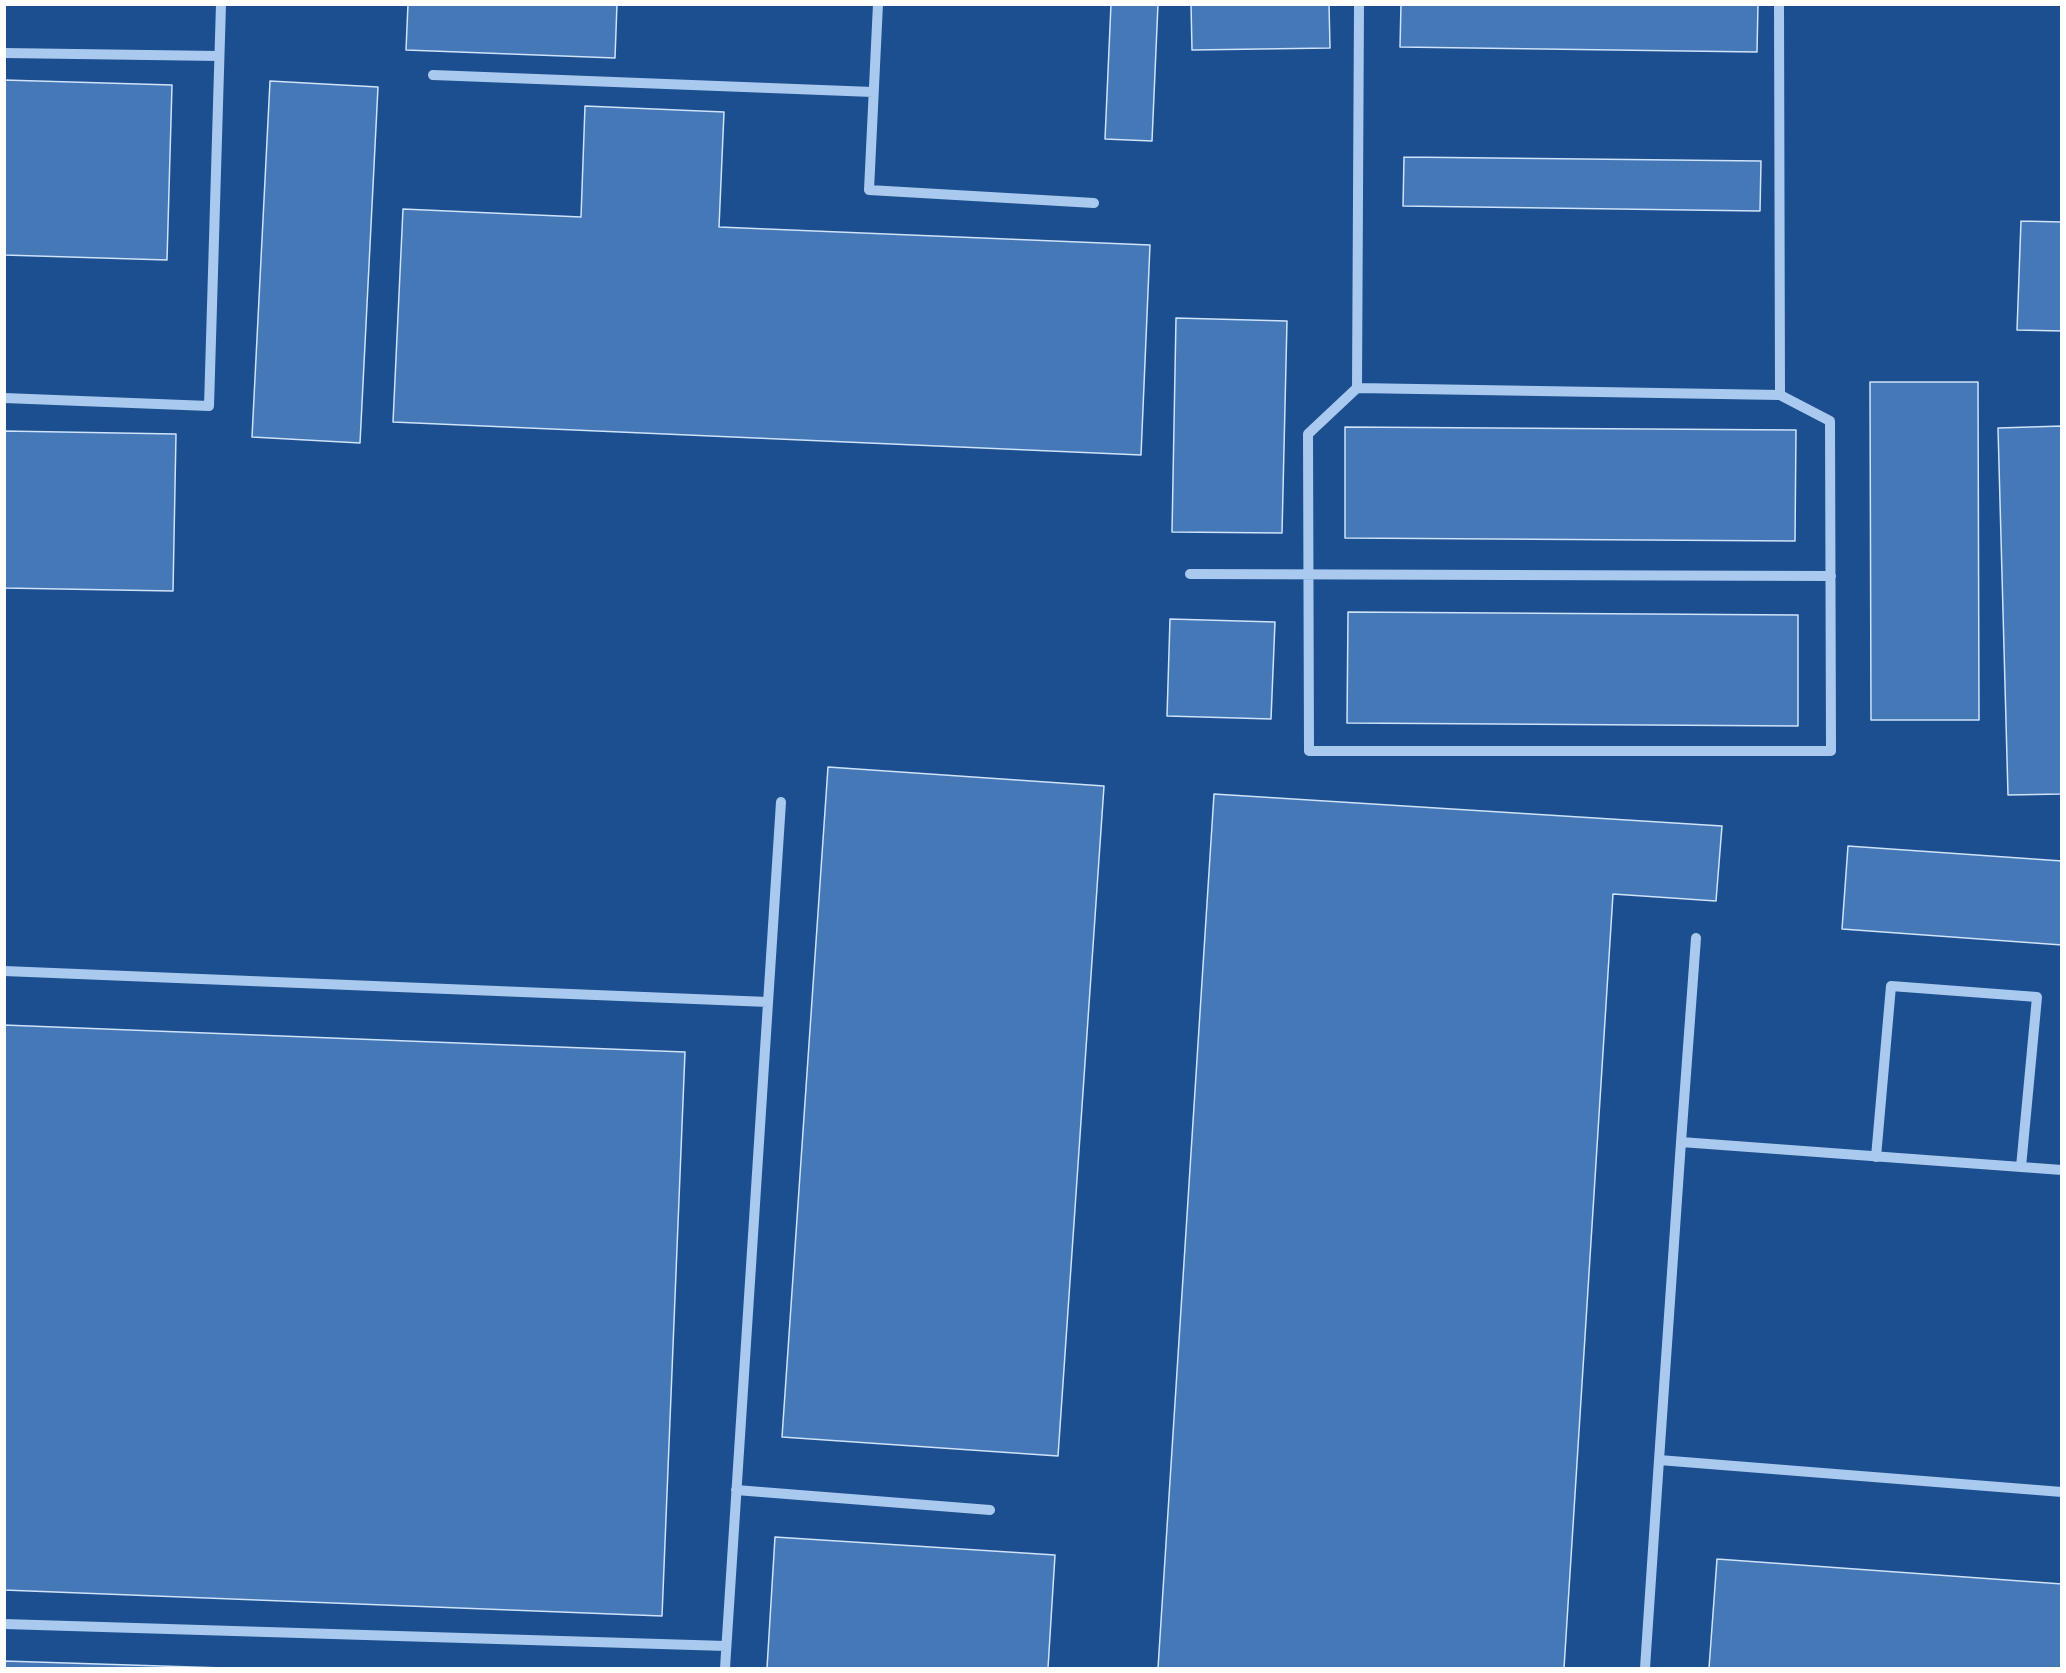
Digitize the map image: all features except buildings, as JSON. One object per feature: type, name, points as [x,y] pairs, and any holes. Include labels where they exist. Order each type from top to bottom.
[{"type":"lane","points":[[4,398],[209,406],[221,4]]},
{"type":"lane","points":[[878,4],[869,190],[1094,203]]},
{"type":"lane","points":[[1357,388],[1359,4]]},
{"type":"lane","points":[[1779,4],[1780,395]]},
{"type":"lane","points":[[4,53],[219,56]]},
{"type":"lane","points":[[433,75],[873,93]]},
{"type":"lane","points":[[1357,388],[1780,395],[1830,421],[1832,751],[1309,751],[1308,434],[1357,388]]},
{"type":"lane","points":[[1190,574],[1831,576]]},
{"type":"lane","points":[[724,1668],[781,802]]},
{"type":"lane","points":[[1645,1668],[1696,938]]},
{"type":"lane","points":[[4,971],[768,1002]]},
{"type":"lane","points":[[1876,1157],[1891,986],[2037,997],[2021,1167]]},
{"type":"lane","points":[[1681,1142],[2061,1170]]},
{"type":"lane","points":[[1659,1460],[2061,1492]]},
{"type":"lane","points":[[736,1490],[990,1510]]},
{"type":"lane","points":[[4,1623],[726,1646]]}]
